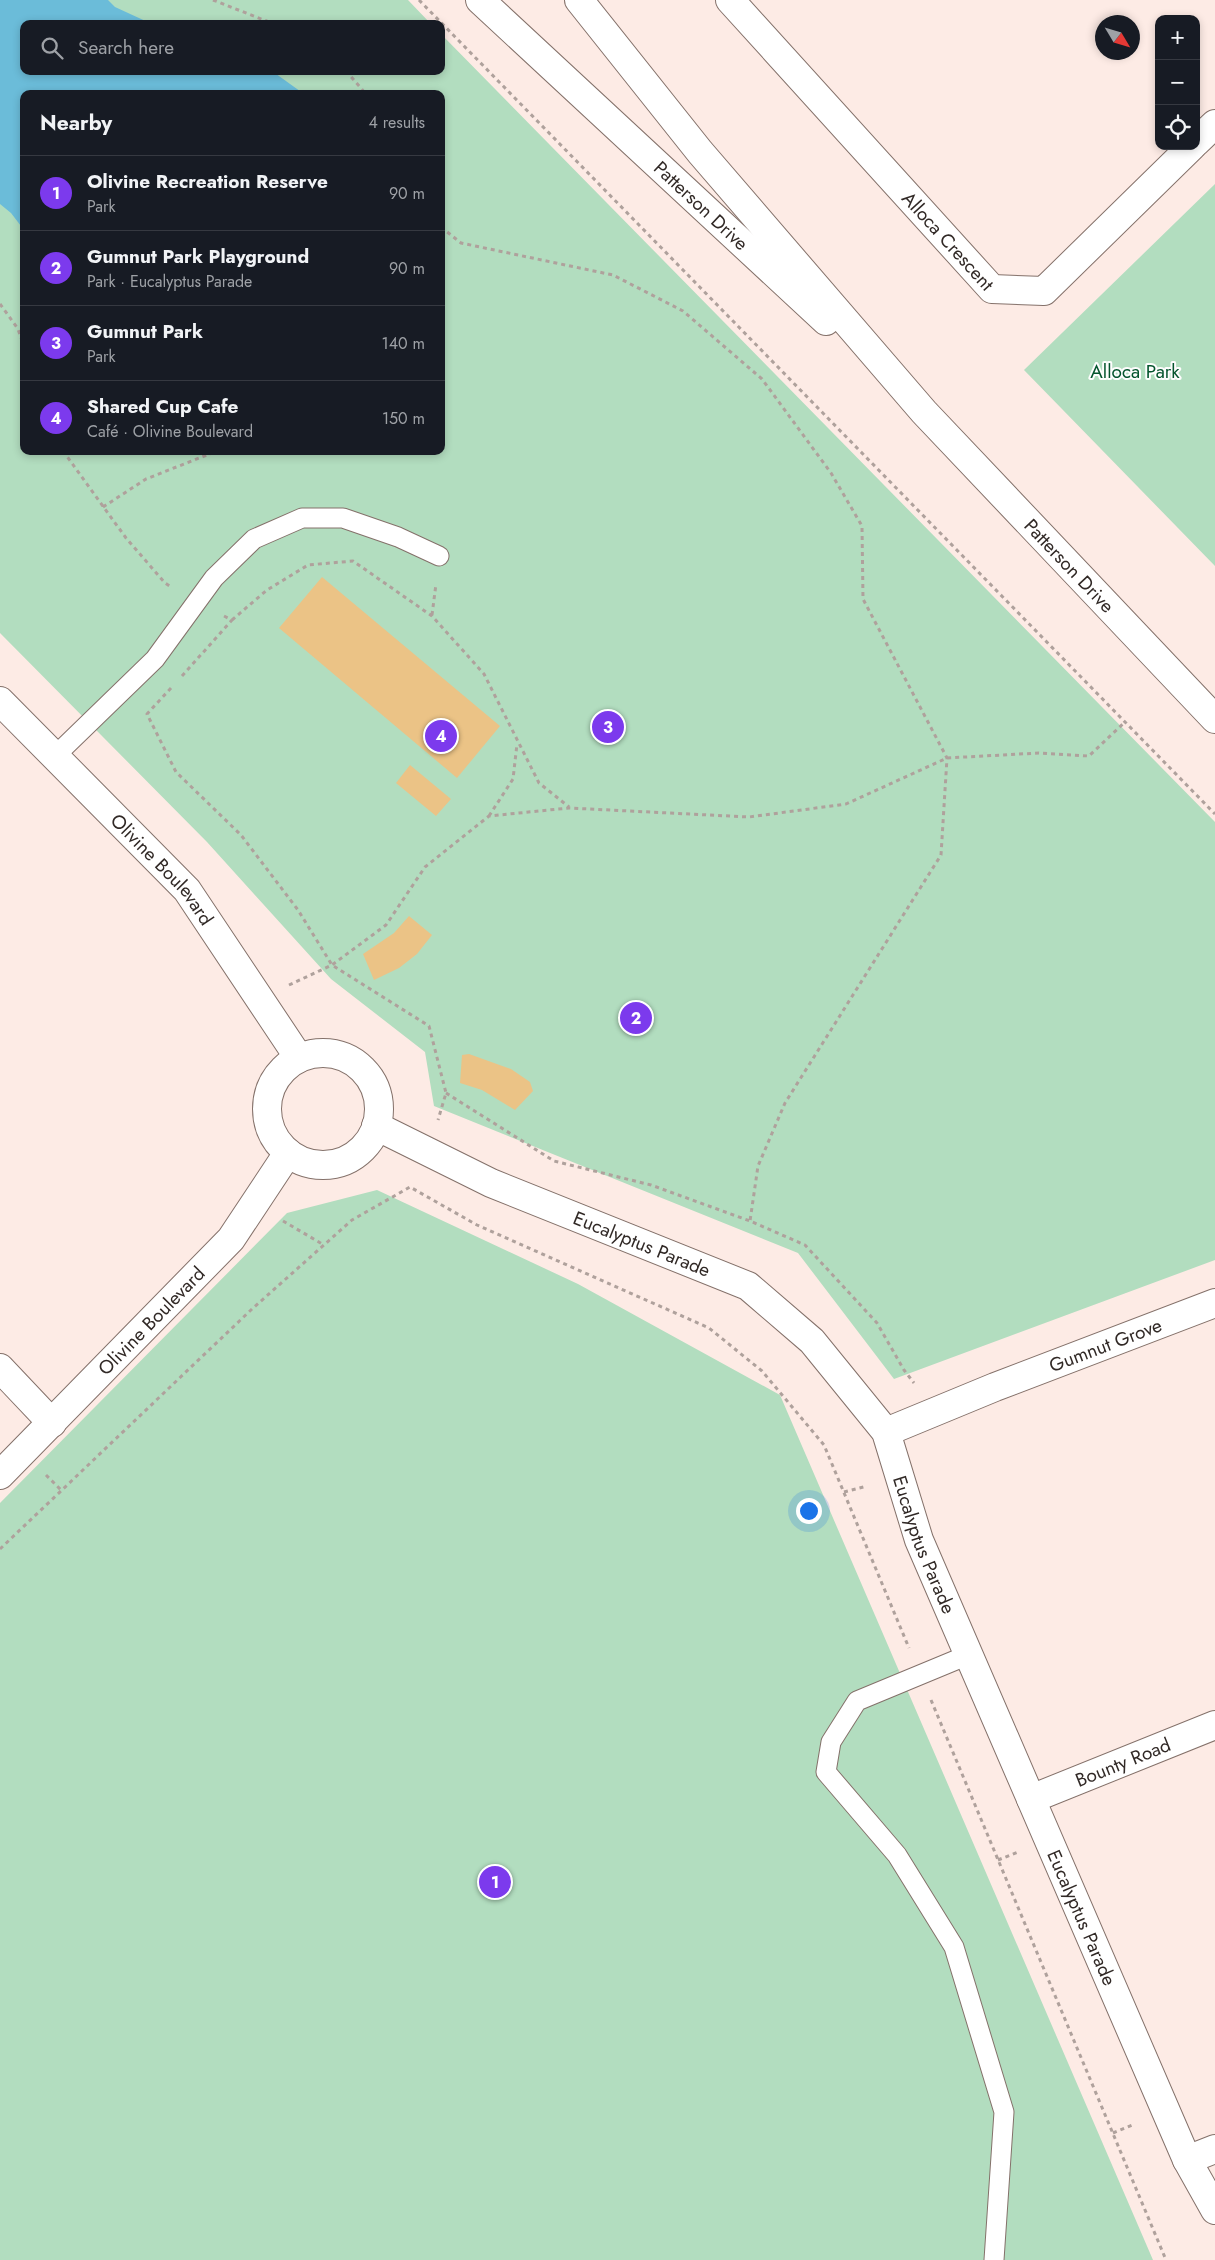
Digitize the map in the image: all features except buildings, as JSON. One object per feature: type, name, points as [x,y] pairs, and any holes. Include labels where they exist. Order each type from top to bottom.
[{"type":"street","name":"Patterson Drive","points":[[480,0],[924,412]]},
{"type":"street","name":"Patterson Drive","points":[[579,0],[700,152],[924,412],[1215,719]]},
{"type":"street","name":"Alloca Crescent","points":[[730,0],[992,288],[1044,291],[1188,150]]},
{"type":"street","points":[[1200,138],[1215,124]]},
{"type":"street","name":"Olivine Boulevard","points":[[0,701],[186,890],[299,1058]]},
{"type":"street","points":[[317,1053],[337,1054],[362,1067],[373,1083],[379,1102],[376,1126],[367,1143],[352,1156],[334,1163],[315,1164],[288,1153],[275,1139],[268,1120],[267,1101],[273,1082],[285,1067],[299,1058],[317,1053]]},
{"type":"street","name":"Eucalyptus Parade","points":[[376,1126],[491,1183],[748,1286],[812,1340],[886,1432],[919,1540],[1187,2160],[1215,2210]]},
{"type":"street","name":"Olivine Boulevard","points":[[0,1475],[231,1239],[288,1153]]},
{"type":"street","name":"Gumnut Grove","points":[[886,1432],[996,1386],[1215,1303]]},
{"type":"street","points":[[0,1368],[52,1423]]},
{"type":"street","name":"Bounty Road","points":[[1031,1799],[1215,1725]]},
{"type":"street","points":[[1187,2160],[1215,2149]]},
{"type":"lane","points":[[55,756],[155,659],[214,578],[254,539],[302,518],[343,518],[398,537],[439,556]]},
{"type":"lane","points":[[968,1655],[857,1701],[831,1742],[826,1772],[897,1855],[954,1946],[1004,2112],[994,2260]]},
{"type":"path","points":[[213,0],[264,20]]},
{"type":"path","points":[[419,0],[439,20]]},
{"type":"path","points":[[445,27],[1215,814]]},
{"type":"path","points":[[349,75],[363,90]]},
{"type":"path","points":[[445,230],[461,243],[613,275],[683,311],[762,379],[831,473],[862,526],[863,599],[947,758],[940,855],[785,1103],[758,1166],[750,1220]]},
{"type":"path","points":[[0,304],[20,335]]},
{"type":"path","points":[[66,455],[126,538],[165,583],[196,604],[232,620]]},
{"type":"path","points":[[104,507],[146,479],[207,455]]},
{"type":"path","points":[[180,678],[232,620],[267,590],[308,565],[353,561],[432,616],[484,674],[517,744],[539,783],[569,808]]},
{"type":"path","points":[[0,1549],[252,1308],[352,1220],[410,1187],[429,1152],[446,1093],[428,1026],[332,965],[298,910],[240,836],[176,772],[148,714],[174,685]]},
{"type":"path","points":[[489,816],[569,808],[749,818],[846,804],[947,758],[1039,753],[1089,756],[1125,722]]},
{"type":"path","points":[[260,1000],[332,965],[386,925],[425,868],[489,816],[513,779],[517,744]]},
{"type":"path","points":[[446,1093],[554,1161],[651,1185],[750,1220],[805,1246],[877,1324],[904,1370],[936,1411]]},
{"type":"path","points":[[410,1187],[477,1225],[709,1328],[762,1372],[824,1445],[1166,2260]]},
{"type":"path","points":[[254,1204],[324,1245]]},
{"type":"green space","points":[[0,0],[408,0],[427,20],[20,20],[20,75],[445,75],[445,38],[1215,822],[1215,1260],[894,1379],[798,1253],[434,1106],[425,1052],[331,979],[207,842],[0,633]]},
{"type":"green space","name":"Alloca Park","points":[[1215,184],[1215,566],[1024,370]]},
{"type":"green space","points":[[377,1190],[578,1284],[780,1395],[1153,2260],[0,2260],[0,1503],[287,1213]]},
{"type":"water","points":[[0,0],[108,0],[115,7],[143,20],[20,20],[20,75],[278,75],[298,90],[20,90],[20,225],[11,213],[0,204]]},
{"type":"place","name":"Gumnut Park","points":[[608,727]]},
{"type":"place","name":"Shared Cup Cafe","points":[[441,736]]},
{"type":"place","name":"Gumnut Park Playground","points":[[636,1018]]},
{"type":"place","name":"Olivine Recreation Reserve","points":[[495,1882]]}]
